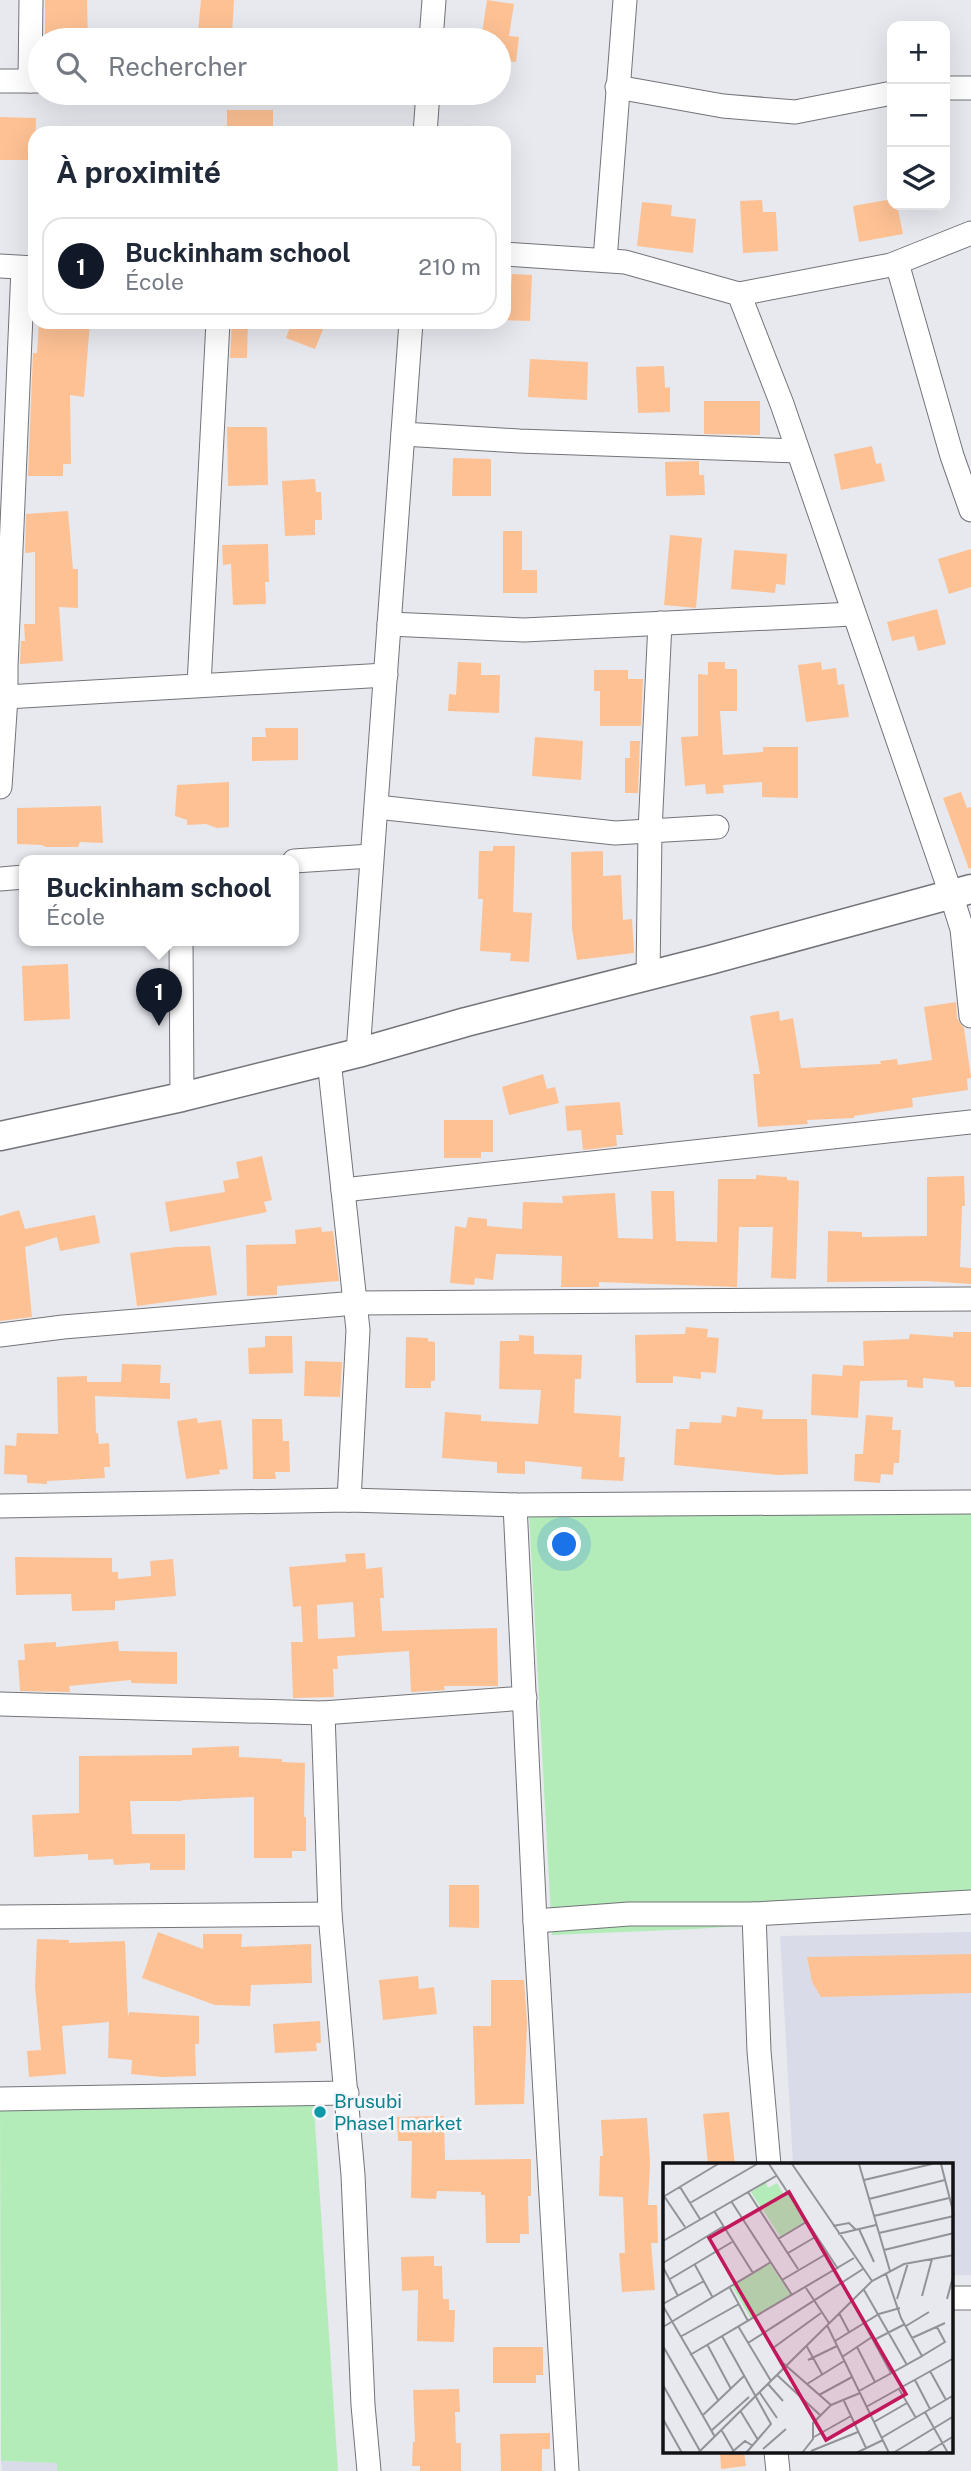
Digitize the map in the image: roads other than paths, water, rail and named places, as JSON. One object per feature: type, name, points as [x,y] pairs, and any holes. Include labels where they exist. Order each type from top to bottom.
[{"type":"street","points":[[31,0],[32,28]]},
{"type":"street","points":[[433,28],[434,0]]},
{"type":"street","points":[[605,260],[625,0]]},
{"type":"street","points":[[0,81],[28,81]]},
{"type":"street","points":[[617,88],[723,106],[795,113],[887,94]]},
{"type":"street","points":[[950,88],[971,88]]},
{"type":"street","points":[[426,126],[427,105]]},
{"type":"street","points":[[511,254],[625,262],[739,294],[897,263],[971,233]]},
{"type":"street","points":[[897,263],[952,456],[971,510]]},
{"type":"street","points":[[0,787],[6,696],[3,665],[19,267]]},
{"type":"street","points":[[739,294],[798,451],[853,614],[961,892],[971,1016]]},
{"type":"street","points":[[199,685],[218,329]]},
{"type":"street","points":[[358,1053],[410,329]]},
{"type":"street","points":[[403,434],[798,451]]},
{"type":"street","points":[[389,624],[524,630],[853,614]]},
{"type":"street","points":[[648,976],[650,831],[660,623]]},
{"type":"street","points":[[6,696],[386,675]]},
{"type":"street","points":[[377,807],[615,833],[717,827]]},
{"type":"street","points":[[299,861],[371,856]]},
{"type":"street","points":[[0,878],[19,877]]},
{"type":"street","points":[[0,1136],[182,1097],[358,1053],[961,892]]},
{"type":"street","points":[[181,946],[182,1097]]},
{"type":"street","points":[[329,1060],[358,1330],[349,1500]]},
{"type":"street","points":[[343,1190],[971,1122]]},
{"type":"street","points":[[0,1335],[77,1326],[356,1304],[971,1299]]},
{"type":"street","points":[[0,1506],[349,1500],[515,1505],[971,1502]]},
{"type":"street","points":[[515,1505],[535,1921],[567,2471]]},
{"type":"street","points":[[0,1704],[323,1713],[525,1698]]},
{"type":"street","points":[[323,1713],[330,1914],[347,2093],[363,2406],[369,2471]]},
{"type":"street","points":[[535,1921],[629,1914],[754,1914],[971,1902]]},
{"type":"street","points":[[0,1917],[330,1914]]},
{"type":"street","points":[[754,1914],[759,2051],[768,2163]]},
{"type":"street","points":[[0,2099],[347,2093]]},
{"type":"place","name":"Buckinham school","points":[[159,1026]]},
{"type":"place","name":"Brusubi Phase1 market","points":[[320,2112]]}]
